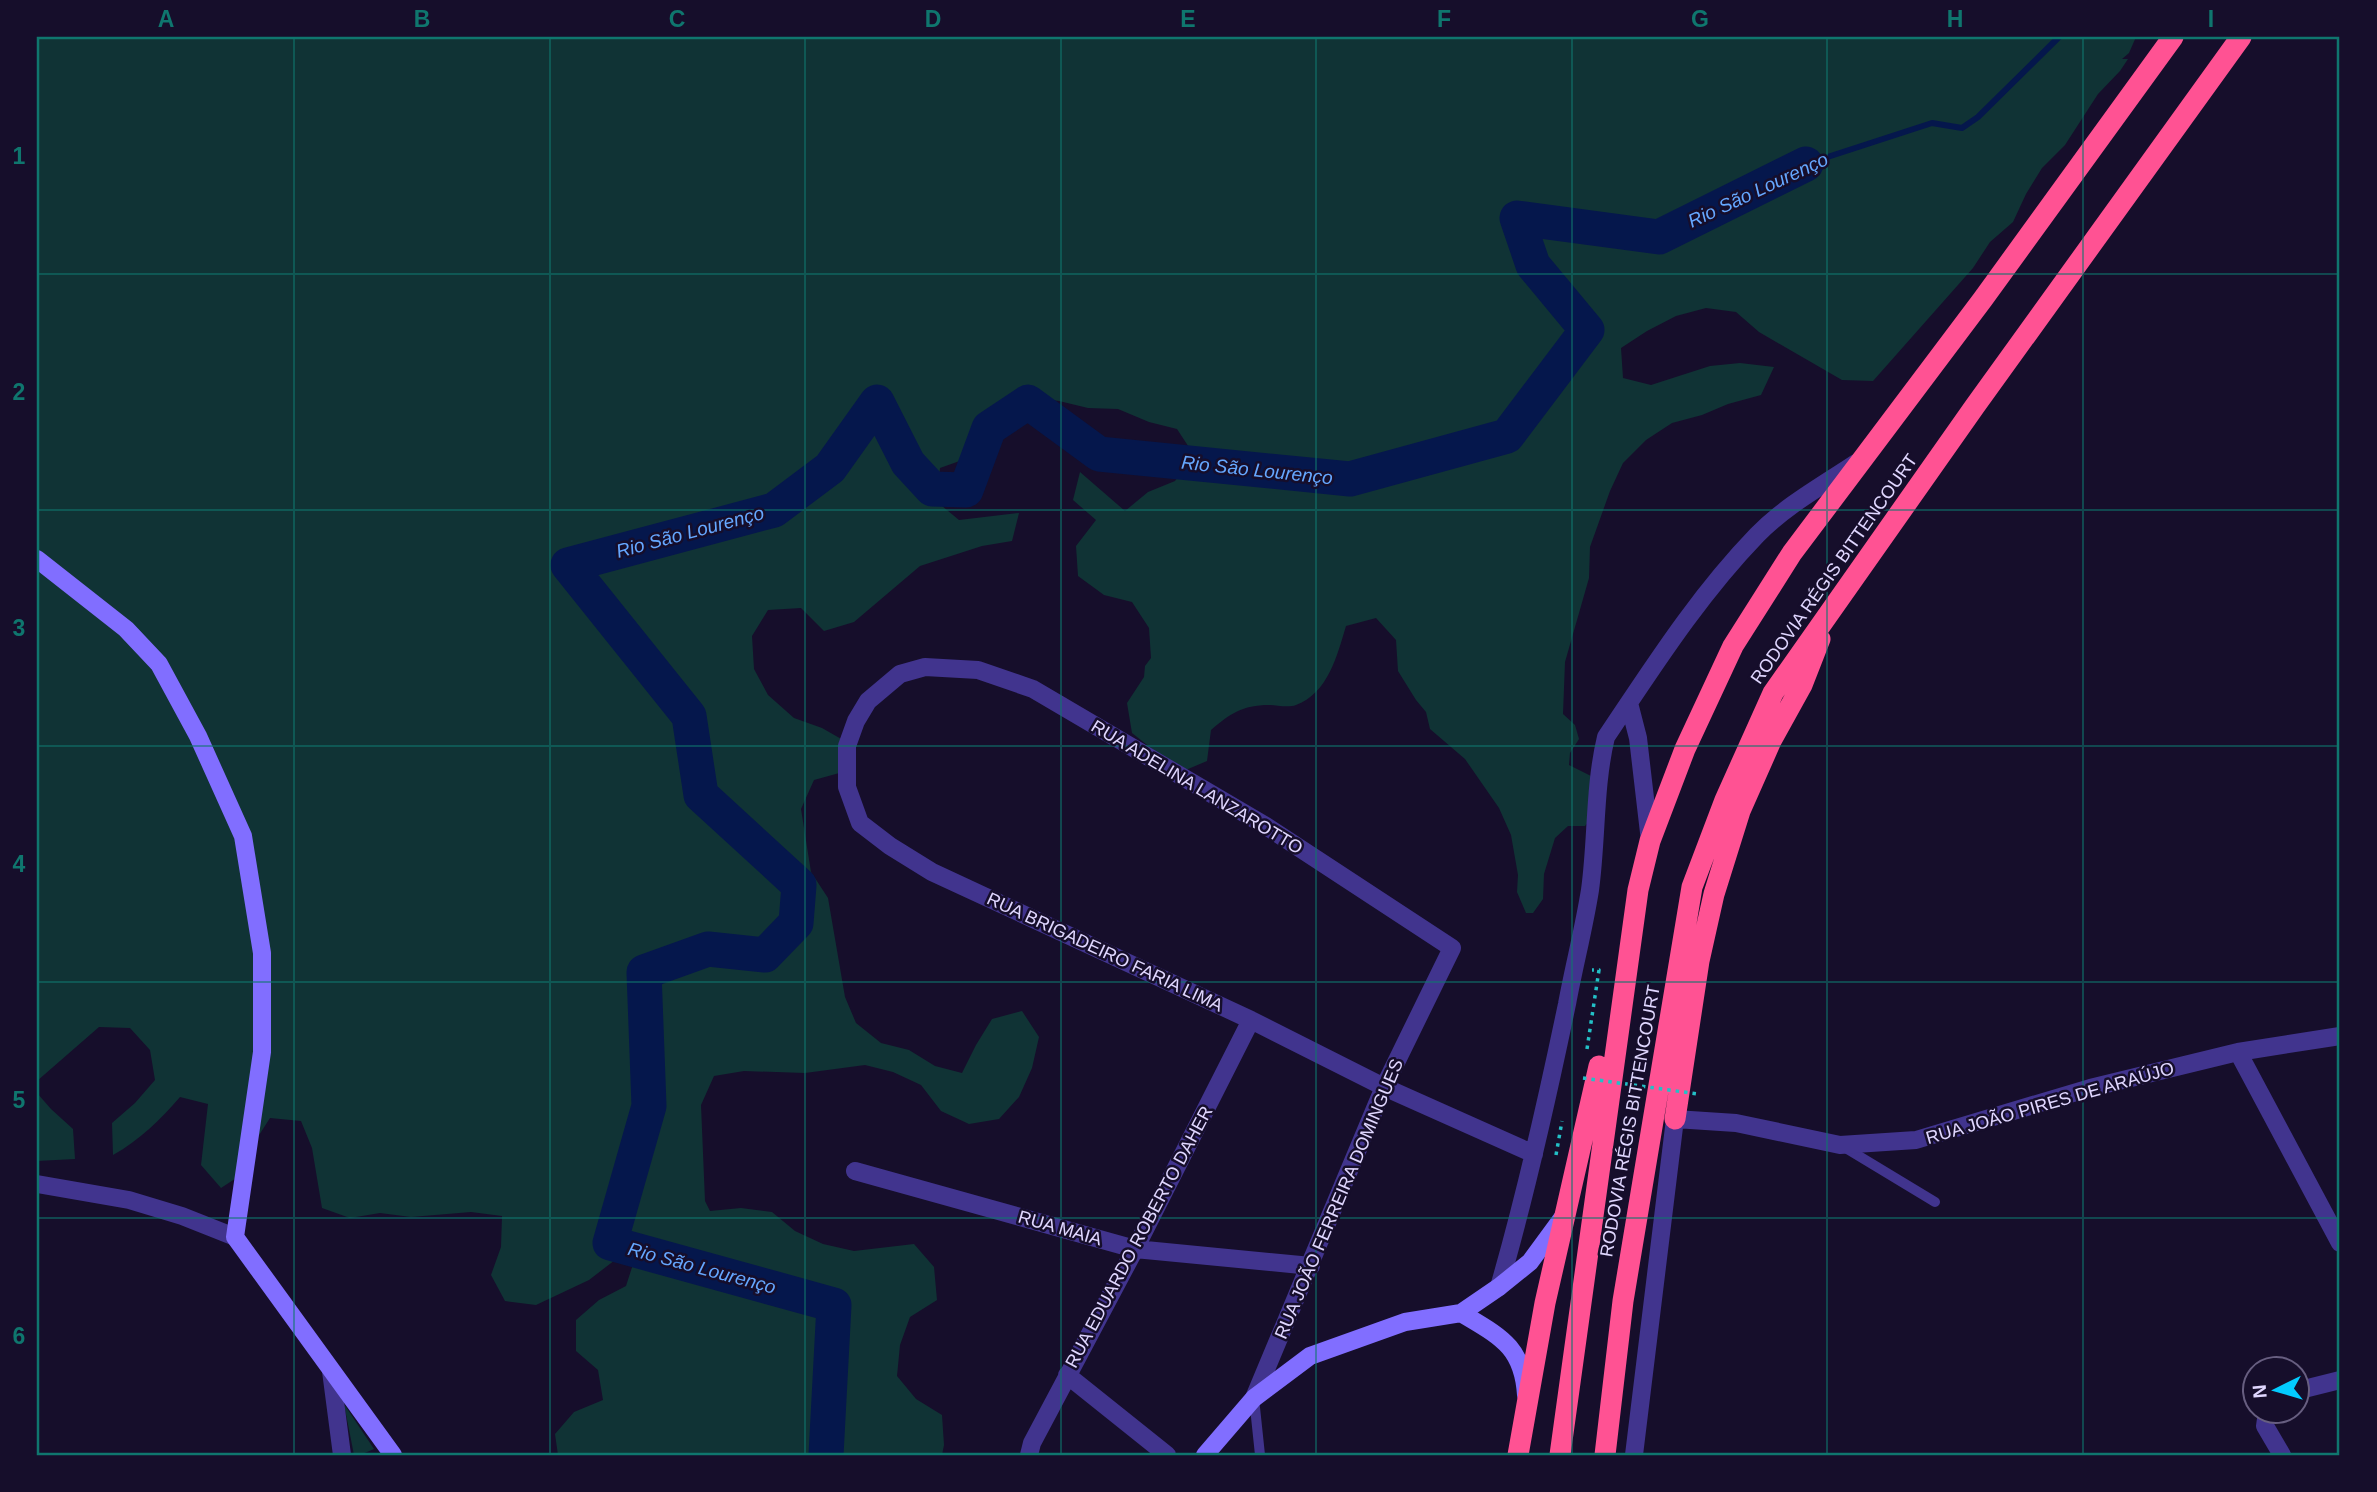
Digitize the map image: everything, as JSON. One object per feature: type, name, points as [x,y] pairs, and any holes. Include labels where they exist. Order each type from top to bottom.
[{"type":"highway","name":"RODOVIA RÉGIS BITTENCOURT","points":[[1560,1455],[1638,890],[1650,841],[1685,749],[1733,646],[1792,553],[1983,299],[2173,37]]},
{"type":"highway","name":"RODOVIA RÉGIS BITTENCOURT","points":[[1605,1455],[1623,1301],[1692,887],[1725,800],[1773,693],[2241,37]]},
{"type":"highway","points":[[1675,1119],[1699,961],[1714,894],[1740,811],[1771,741],[1802,685],[1832,607]]},
{"type":"highway","points":[[1518,1455],[1545,1303],[1594,1093],[1610,1003],[1628,949]]},
{"type":"street","points":[[1499,1287],[1522,1210],[1544,1117],[1589,892],[1601,757],[1606,737],[1685,619],[1758,534],[1794,504],[1860,460]]},
{"type":"street","points":[[37,559],[126,629],[159,664],[198,736],[243,836],[262,953],[262,1052],[235,1237]]},
{"type":"street","name":"RUA ADELINA LANZAROTTO","points":[[925,667],[978,670],[1034,689],[1266,826],[1452,949]]},
{"type":"street","name":"RUA BRIGADEIRO FARIA LIMA","points":[[925,667],[900,674],[868,701],[856,720],[847,746],[847,788],[860,823],[890,846],[932,872],[1251,1020],[1384,1087],[1534,1154]]},
{"type":"street","points":[[1629,703],[1638,738],[1650,841]]},
{"type":"street","name":"RUA JOÃO FERREIRA DOMINGUES","points":[[1254,1398],[1384,1087],[1452,949]]},
{"type":"street","name":"RUA EDUARDO ROBERTO DAHER","points":[[1029,1455],[1032,1443],[1135,1249],[1251,1020]]},
{"type":"street","name":"RUA JOÃO PIRES DE ARAÚJO","points":[[1675,1119],[1736,1123],[1840,1144],[1916,1140],[2090,1088],[2238,1052],[2340,1036]]},
{"type":"street","points":[[2238,1052],[2340,1243]]},
{"type":"street","points":[[1634,1455],[1675,1119]]},
{"type":"street","name":"RUA MAIA","points":[[855,1171],[1135,1249],[1311,1266]]},
{"type":"street","points":[[37,1184],[129,1200],[182,1216],[235,1237],[388,1452]]},
{"type":"street","points":[[1205,1455],[1254,1398],[1310,1356],[1405,1322],[1461,1313],[1530,1262],[1566,1212]]},
{"type":"street","points":[[1461,1313],[1496,1334],[1513,1349],[1525,1389],[1524,1423]]},
{"type":"street","points":[[331,1371],[342,1455]]},
{"type":"street","points":[[1067,1375],[1167,1455]]},
{"type":"street","points":[[2310,1388],[2340,1380]]},
{"type":"street","points":[[2266,1426],[2282,1455]]},
{"type":"lane","points":[[1840,1144],[1934,1202]]},
{"type":"lane","points":[[1254,1398],[1261,1455]]},
{"type":"path","points":[[1583,1078],[1698,1094]]},
{"type":"green space","points":[[37,37],[2136,37],[2129,53],[2122,59],[2128,59],[2120,71],[2098,94],[2065,145],[2042,168],[2013,222],[1990,242],[1973,268],[1873,381],[1842,380],[1759,332],[1736,312],[1706,308],[1676,316],[1621,348],[1623,378],[1651,385],[1710,366],[1740,363],[1774,367],[1761,395],[1672,423],[1646,440],[1623,463],[1610,491],[1590,547],[1589,578],[1565,662],[1563,714],[1575,725],[1579,739],[1570,753],[1569,765],[1601,781],[1603,802],[1585,826],[1568,826],[1555,838],[1544,874],[1543,899],[1533,913],[1526,913],[1517,892],[1518,875],[1511,835],[1499,808],[1465,759],[1430,729],[1426,712],[1398,671],[1396,640],[1376,618],[1346,626],[1330,672],[1324,683],[1307,699],[1293,706],[1260,705],[1244,709],[1211,730],[1207,761],[1181,772],[1132,733],[1127,703],[1144,677],[1145,666],[1151,658],[1149,628],[1132,602],[1104,595],[1078,576],[1076,546],[1096,520],[1073,500],[1080,472],[1125,511],[1148,492],[1175,481],[1194,455],[1177,429],[1149,422],[1118,409],[1088,408],[1029,397],[1009,420],[996,448],[940,468],[936,501],[959,520],[1019,513],[1012,541],[982,546],[920,566],[854,622],[824,631],[801,608],[768,610],[752,636],[754,669],[768,695],[794,718],[822,728],[850,744],[843,772],[814,780],[801,809],[811,872],[828,898],[845,997],[856,1023],[881,1043],[909,1050],[935,1066],[962,1073],[992,1019],[1022,1011],[1039,1037],[1032,1068],[1019,1097],[999,1119],[969,1124],[941,1111],[921,1085],[893,1072],[865,1065],[805,1073],[744,1071],[714,1076],[701,1105],[705,1201],[710,1211],[741,1208],[772,1212],[795,1231],[823,1244],[854,1251],[914,1244],[934,1267],[937,1300],[910,1317],[900,1345],[897,1376],[916,1399],[942,1415],[942,1455],[558,1455],[555,1434],[574,1412],[603,1400],[598,1370],[576,1351],[576,1320],[599,1300],[626,1286],[635,1258],[615,1260],[589,1280],[536,1305],[505,1301],[491,1275],[501,1247],[502,1216],[471,1212],[411,1217],[380,1213],[350,1218],[322,1208],[312,1148],[301,1121],[270,1118],[254,1143],[247,1171],[221,1188],[201,1165],[208,1104],[180,1097],[149,1129],[113,1155],[112,1123],[135,1103],[155,1080],[150,1050],[130,1028],[99,1027],[37,1081]]},
{"type":"green space","points":[[37,1093],[73,1129],[75,1159],[37,1161]]},
{"type":"green space","points":[[344,1404],[374,1449],[354,1455]]},
{"type":"waterway","name":"Rio São Lourenço","points":[[1806,164],[1932,123],[1962,128],[1978,117],[2059,37]]},
{"type":"waterway","name":"Rio São Lourenço","points":[[826,1455],[834,1305],[610,1243],[649,1106],[644,972],[708,949],[765,955],[796,923],[799,885],[701,795],[689,716],[568,565],[774,510],[830,468],[877,402],[908,463],[932,489],[966,490],[989,428],[1028,402],[1099,454],[1350,479],[1507,436],[1587,330],[1533,265],[1517,218],[1659,237],[1806,164]]}]
